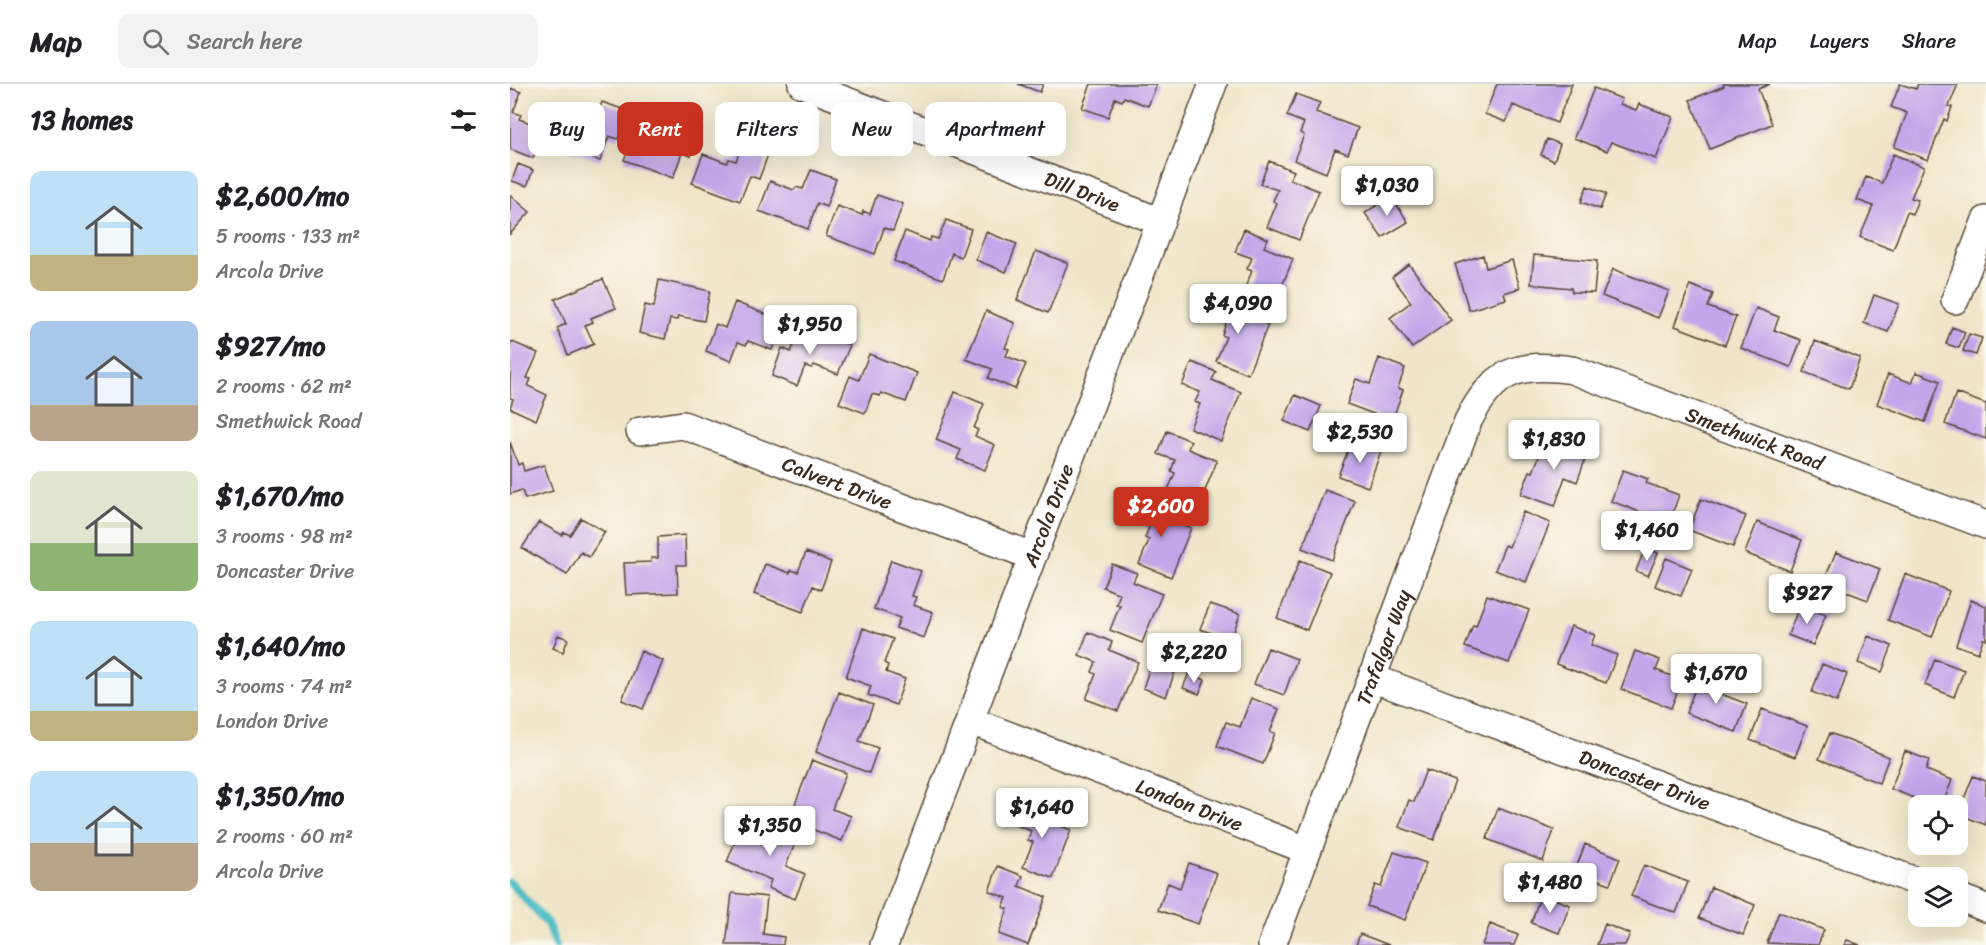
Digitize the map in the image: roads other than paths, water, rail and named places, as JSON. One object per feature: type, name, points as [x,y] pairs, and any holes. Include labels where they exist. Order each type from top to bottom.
[{"type":"street","name":"Dill Drive","points":[[802,84],[1159,221]]},
{"type":"street","name":"Arcola Drive","points":[[884,945],[1213,84]]},
{"type":"street","points":[[1955,300],[1986,220]]},
{"type":"street","name":"Smethwick Road","points":[[1522,369],[1550,367],[1572,370],[1986,525]]},
{"type":"street","name":"Trafalgar Way","points":[[1272,945],[1468,421],[1486,390],[1499,379],[1522,369]]},
{"type":"street","name":"Calvert Drive","points":[[640,430],[683,425],[1032,556]]},
{"type":"street","name":"Doncaster Drive","points":[[1372,678],[1908,878]]},
{"type":"street","name":"London Drive","points":[[971,721],[1307,850]]},
{"type":"street","points":[[1968,901],[1986,908]]},
{"type":"waterway","points":[[510,882],[547,923],[556,945]]}]
